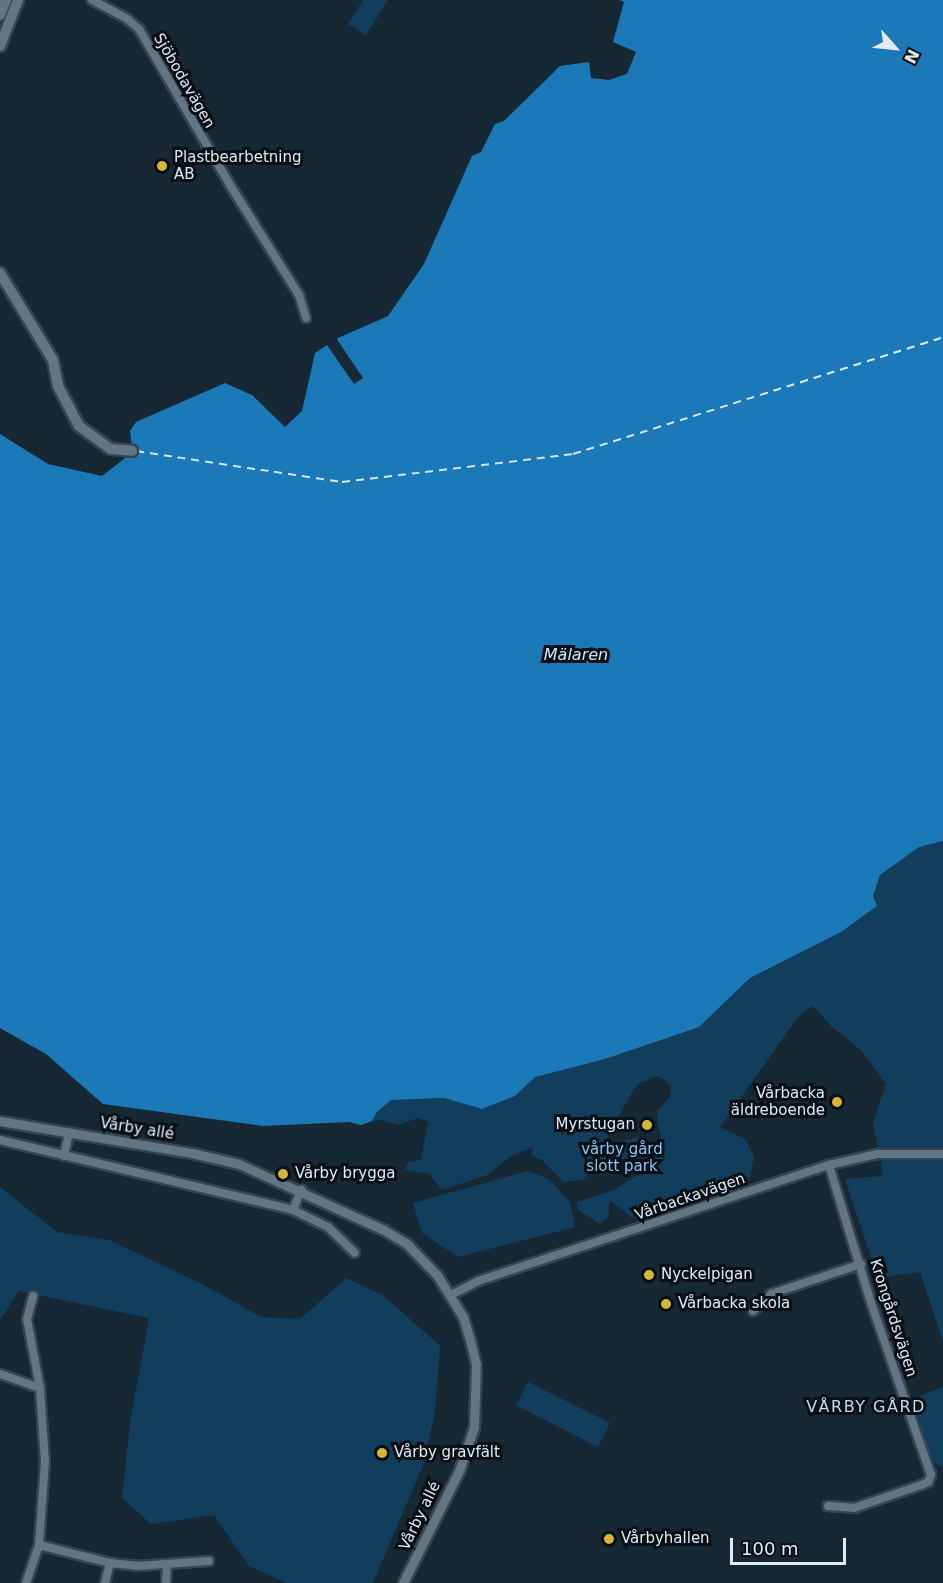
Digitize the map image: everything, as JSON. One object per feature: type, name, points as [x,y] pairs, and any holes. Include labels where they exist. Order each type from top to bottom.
[{"type":"main road","points":[[0,15],[6,0]]},
{"type":"main road","points":[[0,46],[18,0]]},
{"type":"main road","points":[[0,273],[53,360],[58,386],[79,426],[111,449],[132,451]]},
{"type":"street","name":"Sjöbodavägen","points":[[92,0],[127,19],[139,29],[230,185],[299,295],[306,318]]},
{"type":"street","name":"Vårby allé","points":[[0,1121],[218,1158],[240,1164],[384,1230],[406,1243],[431,1268],[451,1294],[463,1317],[476,1364],[474,1427],[459,1471],[403,1583]]},
{"type":"street","points":[[64,1156],[69,1133]]},
{"type":"street","points":[[0,1140],[293,1210],[328,1227],[355,1253]]},
{"type":"street","name":"Vårbackavägen","points":[[451,1294],[478,1281],[829,1165],[877,1154],[943,1154]]},
{"type":"street","name":"Krongårdsvägen","points":[[828,1506],[854,1508],[928,1482],[931,1475],[873,1306],[829,1165]]},
{"type":"street","points":[[293,1210],[301,1191]]},
{"type":"street","points":[[753,1311],[771,1294],[861,1264]]},
{"type":"street","points":[[26,1583],[39,1545],[45,1462],[40,1388],[27,1319],[33,1296]]},
{"type":"street","points":[[0,1374],[40,1388]]},
{"type":"street","points":[[39,1545],[110,1563],[167,1566],[209,1561]]},
{"type":"street","points":[[105,1583],[110,1563]]},
{"type":"street","points":[[166,1583],[167,1566]]},
{"type":"green space","points":[[363,0],[388,0],[366,35],[348,24]]},
{"type":"green space","name":"vårby gård slott park","points":[[943,841],[943,1341],[920,1272],[878,1278],[845,1179],[883,1176],[873,1122],[886,1084],[861,1050],[832,1027],[813,1006],[798,1017],[720,1127],[745,1139],[754,1157],[750,1177],[710,1197],[677,1198],[649,1217],[640,1219],[631,1217],[610,1200],[608,1218],[600,1224],[577,1209],[577,1202],[614,1190],[636,1176],[650,1174],[661,1137],[657,1111],[670,1097],[671,1088],[666,1080],[657,1076],[640,1083],[634,1089],[606,1139],[606,1145],[640,1137],[638,1171],[602,1175],[591,1171],[583,1180],[563,1182],[542,1160],[532,1156],[533,1147],[513,1155],[487,1175],[442,1190],[429,1174],[405,1170],[408,1162],[421,1160],[428,1122],[418,1118],[398,1125],[381,1120],[372,1121],[377,1112],[391,1100],[444,1098],[483,1109],[515,1096],[534,1077],[699,1027],[750,978],[841,932],[873,896],[879,875],[919,847]]},
{"type":"green space","points":[[528,1171],[549,1179],[570,1202],[575,1227],[458,1257],[422,1233],[413,1203]]},
{"type":"green space","points":[[0,1187],[57,1232],[109,1240],[204,1285],[261,1317],[300,1319],[346,1278],[384,1296],[440,1346],[435,1412],[423,1465],[373,1583],[286,1583],[249,1566],[214,1515],[151,1524],[122,1498],[130,1424],[149,1318],[19,1291],[0,1320]]},
{"type":"green space","points":[[528,1382],[610,1423],[598,1447],[516,1405]]},
{"type":"green space","points":[[943,1387],[943,1467],[927,1457],[915,1398]]},
{"type":"water","name":"Mälaren","points":[[619,0],[943,0],[943,841],[919,847],[880,875],[873,896],[877,906],[841,932],[750,978],[699,1027],[605,1059],[535,1077],[515,1096],[482,1109],[444,1098],[391,1100],[377,1112],[372,1121],[361,1125],[349,1122],[263,1126],[103,1104],[46,1054],[0,1028],[0,434],[48,464],[102,476],[129,455],[132,446],[130,431],[136,422],[225,383],[252,395],[285,427],[302,411],[315,353],[338,338],[388,316],[424,264],[472,156],[481,152],[495,124],[504,121],[560,66],[589,62],[591,78],[609,80],[627,74],[636,52],[613,42],[624,2]]},
{"type":"pier","points":[[336,338],[363,378],[354,384],[327,345]]},
{"type":"ferry route","points":[[136,451],[342,482],[573,454],[943,337]]},
{"type":"place","name":"Plastbearbetning AB","points":[[162,166]]},
{"type":"place","name":"Vårbacka äldreboende","points":[[837,1102]]},
{"type":"place","name":"Myrstugan","points":[[647,1125]]},
{"type":"place","name":"Vårby brygga","points":[[283,1174]]},
{"type":"place","name":"Nyckelpigan","points":[[649,1275]]},
{"type":"place","name":"Vårbacka skola","points":[[666,1304]]},
{"type":"place","name":"Vårby gravfält","points":[[382,1453]]},
{"type":"place","name":"Vårbyhallen","points":[[609,1539]]},
{"type":"district","name":"VÅRBY GÅRD","points":[[866,1407]]}]
